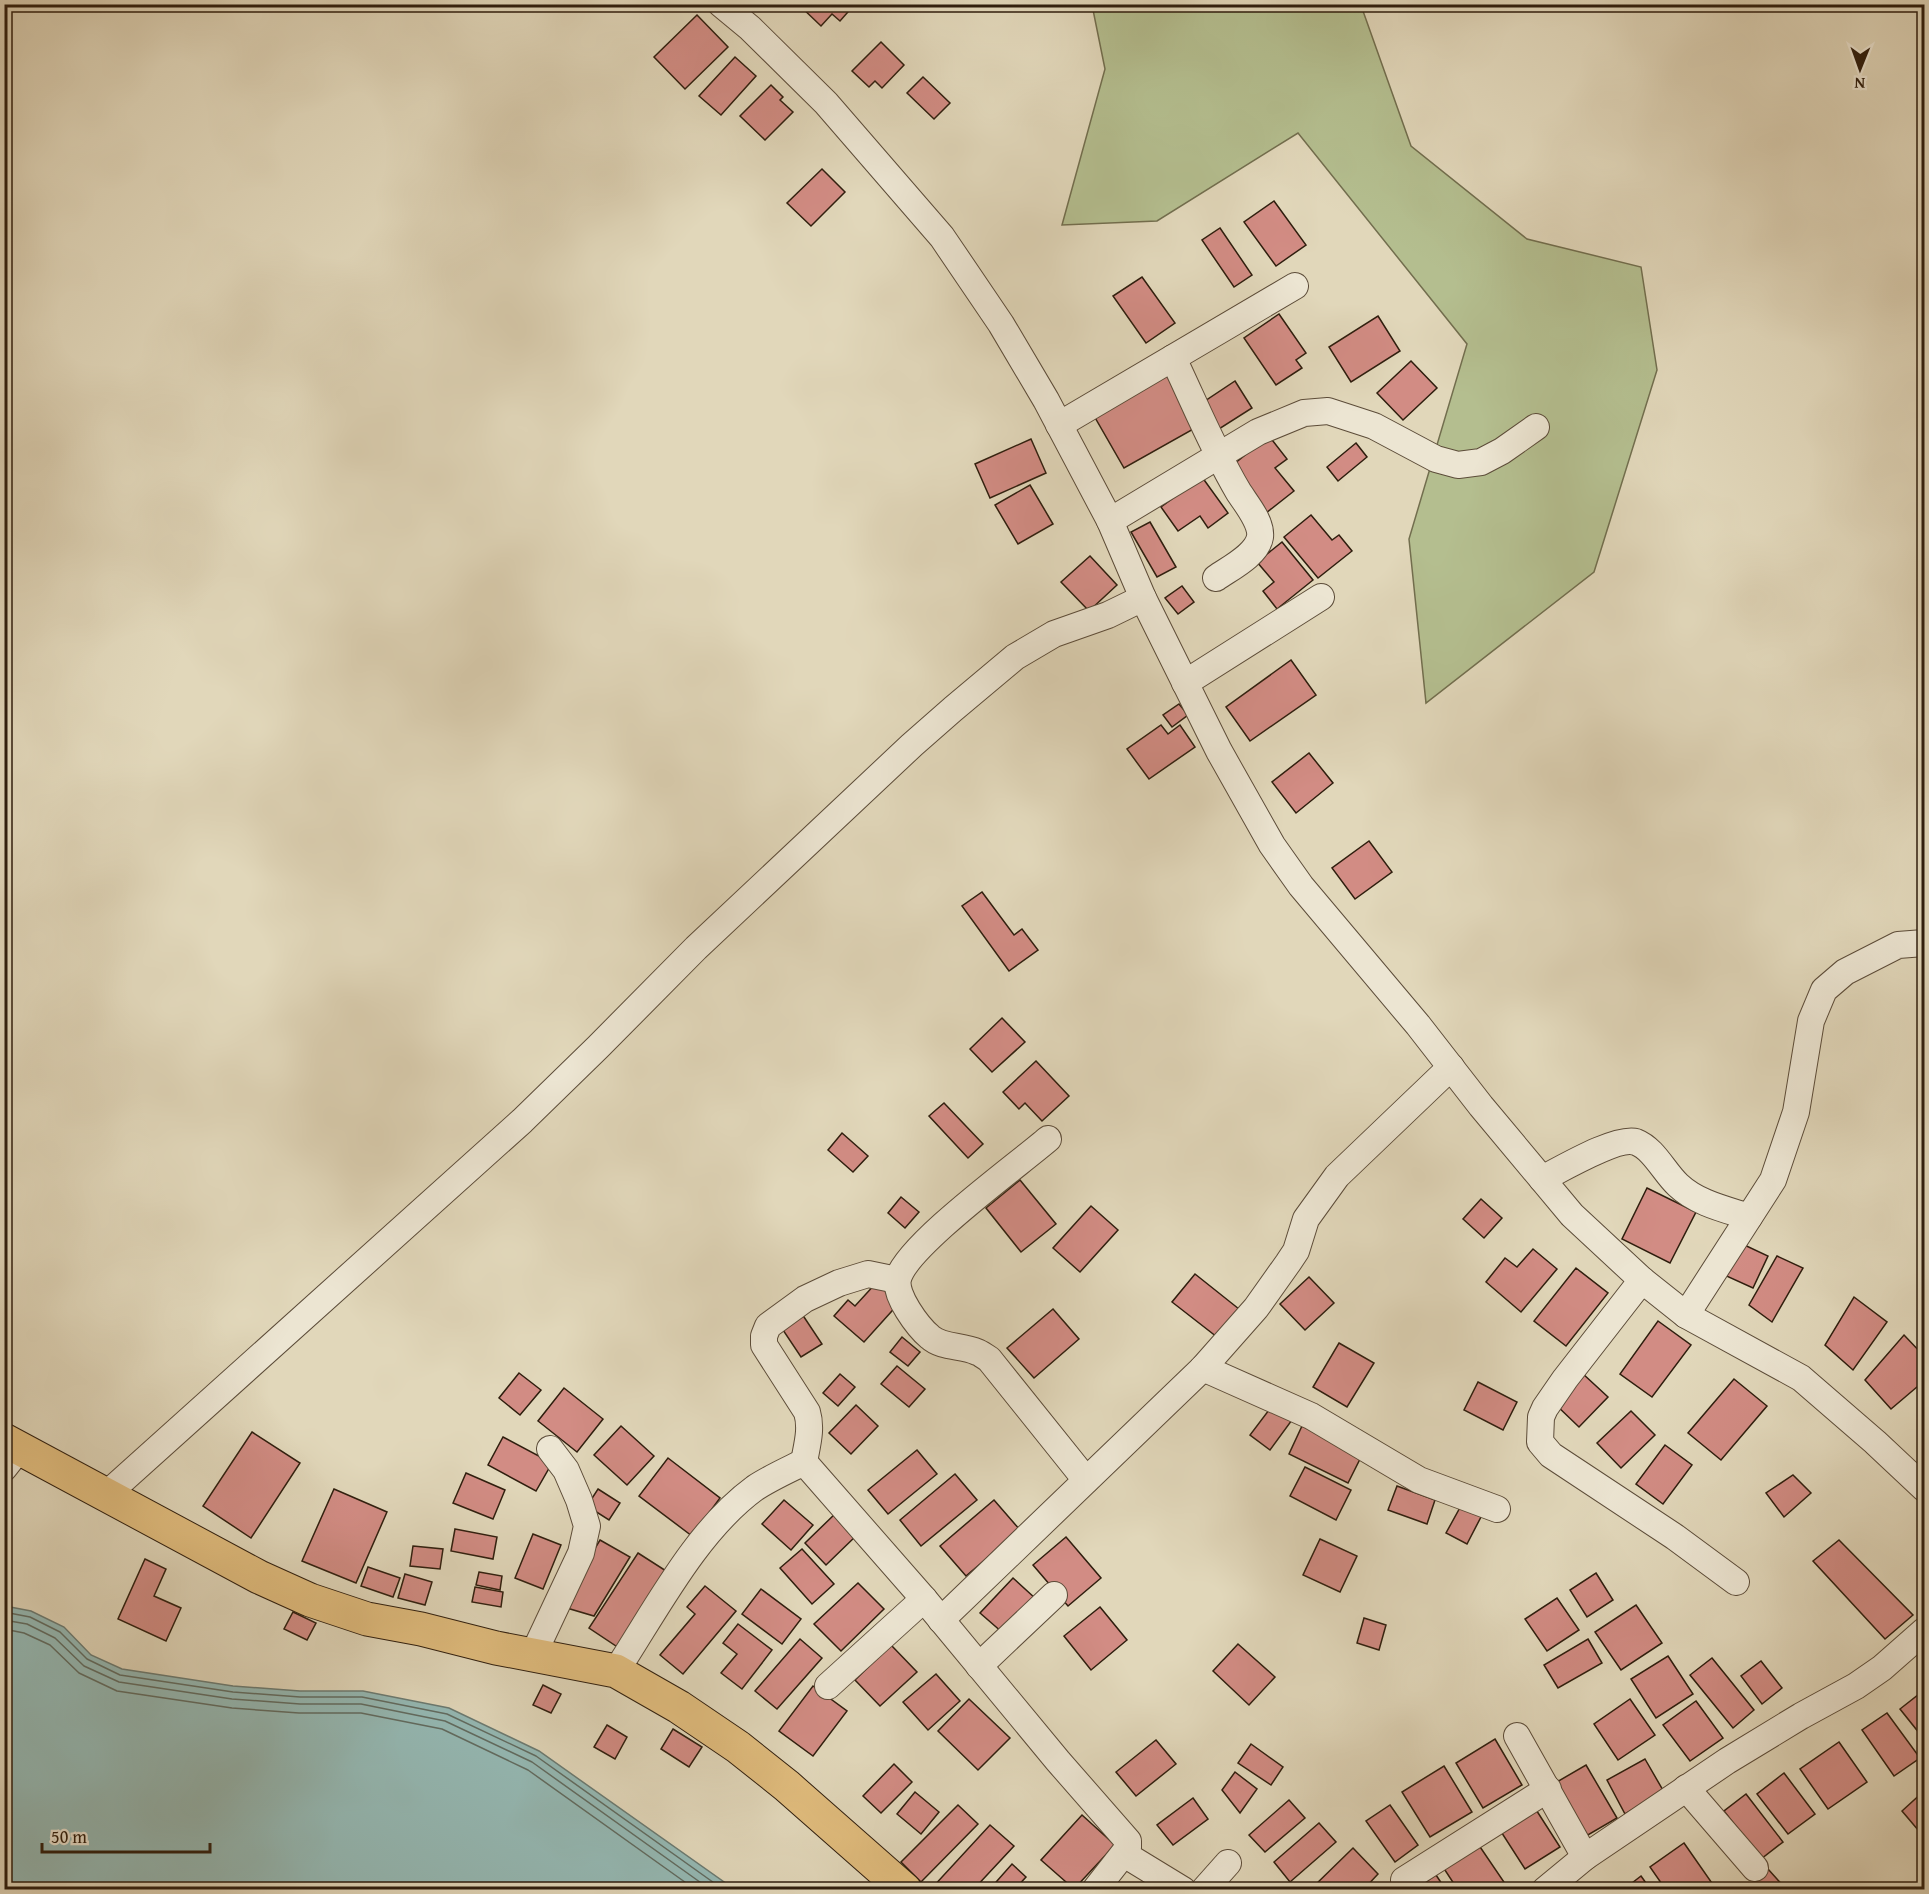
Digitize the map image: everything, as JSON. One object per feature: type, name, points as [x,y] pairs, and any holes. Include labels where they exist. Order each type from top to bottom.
[{"type":"highway","points":[[9,1452],[107,1494],[259,1577],[310,1600],[367,1619],[616,1671],[679,1707],[738,1747],[787,1786],[905,1890]]},
{"type":"street","points":[[721,4],[750,28],[826,103],[942,237],[1001,324],[1059,425],[1110,521],[1143,598],[1219,751],[1272,845],[1301,886],[1418,1025],[1572,1215],[1642,1280],[1686,1315],[1801,1378],[1924,1488]]},
{"type":"street","points":[[1059,425],[1296,286]]},
{"type":"street","points":[[1173,358],[1229,477],[1258,523],[1260,537],[1250,554],[1216,578]]},
{"type":"street","points":[[1110,521],[1258,432],[1304,413],[1328,411],[1374,426],[1436,459],[1458,465],[1480,462],[1502,451],[1536,427]]},
{"type":"street","points":[[1185,683],[1321,597]]},
{"type":"street","points":[[107,1494],[522,1121],[696,948],[953,709],[1015,657],[1054,634],[1108,615],[1143,598]]},
{"type":"street","points":[[1686,1315],[1773,1180],[1796,1112],[1811,1021],[1824,990],[1845,972],[1898,945],[1924,944]]},
{"type":"street","points":[[941,1620],[1203,1368],[1256,1308],[1288,1263],[1296,1251],[1306,1219],[1337,1176],[1451,1067]]},
{"type":"street","points":[[1048,1139],[943,1226],[908,1259],[897,1280],[900,1299],[926,1334],[938,1342],[977,1352],[989,1359],[1086,1480]]},
{"type":"street","points":[[1542,1179],[1600,1150],[1618,1143],[1634,1142],[1646,1149],[1677,1185],[1691,1196],[1712,1206],[1749,1216]]},
{"type":"street","points":[[804,1461],[810,1429],[807,1412],[764,1345],[764,1336],[768,1326],[805,1299],[839,1283],[868,1274],[897,1280]]},
{"type":"street","points":[[1642,1280],[1545,1408],[1541,1417],[1540,1442],[1551,1455],[1675,1537],[1736,1582]]},
{"type":"street","points":[[1203,1368],[1311,1416],[1419,1480],[1497,1509]]},
{"type":"street","points":[[533,1655],[581,1553],[586,1526],[579,1500],[566,1470],[550,1449]]},
{"type":"street","points":[[804,1461],[1128,1841],[1128,1848],[1124,1854],[1095,1890]]},
{"type":"street","points":[[616,1671],[692,1553],[716,1524],[755,1488],[804,1461]]},
{"type":"street","points":[[980,1666],[1054,1595]]},
{"type":"street","points":[[828,1686],[924,1599]]},
{"type":"street","points":[[1545,1890],[1585,1857],[1686,1788],[1801,1716],[1856,1686],[1882,1668],[1924,1631]]},
{"type":"street","points":[[1517,1736],[1585,1857]]},
{"type":"street","points":[[1686,1788],[1755,1868]]},
{"type":"street","points":[[1404,1880],[1548,1789]]},
{"type":"street","points":[[1124,1854],[1183,1890]]},
{"type":"street","points":[[1204,1890],[1228,1863]]},
{"type":"green space","points":[[1092,5],[1365,5],[1363,11],[1411,146],[1527,239],[1641,267],[1657,370],[1594,572],[1426,703],[1409,539],[1467,344],[1298,133],[1157,221],[1062,225],[1105,69]]},
{"type":"water","points":[[5,1606],[31,1611],[64,1627],[91,1655],[122,1669],[233,1686],[300,1691],[363,1691],[449,1708],[539,1751],[734,1889],[5,1889]]},
{"type":"building","points":[[798,4],[855,4],[840,21],[832,14],[821,26]]},
{"type":"building","points":[[697,15],[728,47],[685,89],[654,57]]},
{"type":"building","points":[[881,42],[904,65],[882,88],[875,81],[869,87],[852,71]]},
{"type":"building","points":[[735,57],[756,76],[721,115],[699,96]]},
{"type":"building","points":[[923,77],[950,103],[934,119],[907,93]]},
{"type":"building","points":[[771,85],[783,97],[780,100],[793,112],[765,140],[740,116]]},
{"type":"building","points":[[822,169],[845,192],[811,226],[787,203]]},
{"type":"building","points":[[1274,201],[1306,245],[1276,266],[1244,222]]},
{"type":"building","points":[[1220,228],[1252,275],[1234,287],[1202,240]]},
{"type":"building","points":[[1142,277],[1175,323],[1146,343],[1113,296]]},
{"type":"building","points":[[1279,314],[1306,353],[1296,360],[1302,368],[1276,385],[1244,338]]},
{"type":"building","points":[[1378,316],[1400,351],[1351,382],[1329,347]]},
{"type":"building","points":[[1411,361],[1437,388],[1403,420],[1377,393]]},
{"type":"building","points":[[1167,373],[1197,427],[1124,468],[1093,414]]},
{"type":"building","points":[[1235,381],[1252,408],[1219,429],[1202,403]]},
{"type":"building","points":[[1269,436],[1287,459],[1275,468],[1294,491],[1266,513],[1229,468]]},
{"type":"building","points":[[1031,439],[1046,473],[990,498],[975,464]]},
{"type":"building","points":[[1356,443],[1367,457],[1338,481],[1327,467]]},
{"type":"building","points":[[1202,477],[1228,513],[1208,528],[1200,516],[1178,531],[1161,507]]},
{"type":"building","points":[[1030,485],[1053,524],[1018,544],[995,505]]},
{"type":"building","points":[[1311,515],[1332,540],[1339,535],[1352,551],[1318,578],[1284,537]]},
{"type":"building","points":[[1150,522],[1176,567],[1157,577],[1131,532]]},
{"type":"building","points":[[1282,542],[1313,580],[1277,609],[1263,591],[1274,582],[1257,562]]},
{"type":"building","points":[[1090,556],[1117,585],[1089,611],[1061,582]]},
{"type":"building","points":[[1182,586],[1194,602],[1178,614],[1165,598]]},
{"type":"building","points":[[1291,660],[1316,695],[1250,741],[1226,707]]},
{"type":"building","points":[[1179,704],[1188,715],[1172,727],[1163,715]]},
{"type":"building","points":[[1161,725],[1168,734],[1180,725],[1195,747],[1149,779],[1127,749]]},
{"type":"building","points":[[1309,753],[1333,783],[1296,813],[1272,782]]},
{"type":"building","points":[[1369,841],[1392,872],[1355,899],[1332,868]]},
{"type":"building","points":[[982,892],[1014,935],[1022,929],[1038,950],[1009,971],[962,906]]},
{"type":"building","points":[[1002,1018],[1025,1042],[992,1072],[970,1049]]},
{"type":"building","points":[[1036,1061],[1069,1096],[1042,1121],[1025,1103],[1019,1109],[1003,1092]]},
{"type":"building","points":[[944,1103],[983,1144],[968,1158],[929,1116]]},
{"type":"building","points":[[842,1133],[868,1156],[853,1172],[828,1150]]},
{"type":"building","points":[[1020,1180],[1056,1224],[1021,1252],[986,1208]]},
{"type":"building","points":[[1647,1188],[1696,1212],[1670,1263],[1622,1239]]},
{"type":"building","points":[[901,1197],[919,1212],[905,1228],[888,1213]]},
{"type":"building","points":[[1481,1199],[1502,1218],[1484,1238],[1463,1219]]},
{"type":"building","points":[[1091,1206],[1118,1230],[1080,1272],[1053,1248]]},
{"type":"building","points":[[1738,1242],[1768,1256],[1753,1288],[1722,1274]]},
{"type":"building","points":[[1533,1249],[1557,1269],[1521,1312],[1486,1282],[1505,1258],[1517,1267]]},
{"type":"building","points":[[1777,1256],[1803,1268],[1772,1322],[1749,1305]]},
{"type":"building","points":[[1576,1268],[1608,1293],[1566,1346],[1534,1321]]},
{"type":"building","points":[[1195,1274],[1239,1309],[1217,1337],[1172,1302]]},
{"type":"building","points":[[1309,1277],[1334,1303],[1305,1330],[1280,1304]]},
{"type":"building","points":[[877,1282],[900,1302],[864,1342],[834,1316],[848,1300],[855,1306]]},
{"type":"building","points":[[1854,1297],[1887,1322],[1853,1370],[1825,1345]]},
{"type":"building","points":[[1053,1309],[1079,1339],[1034,1378],[1007,1348]]},
{"type":"building","points":[[800,1311],[822,1344],[801,1357],[779,1324]]},
{"type":"building","points":[[1658,1321],[1691,1345],[1652,1397],[1620,1374]]},
{"type":"building","points":[[1904,1335],[1924,1356],[1924,1381],[1891,1409],[1865,1380]]},
{"type":"building","points":[[902,1337],[920,1352],[908,1366],[890,1352]]},
{"type":"building","points":[[1339,1343],[1374,1363],[1347,1407],[1313,1387]]},
{"type":"building","points":[[897,1366],[925,1389],[909,1407],[881,1384]]},
{"type":"building","points":[[519,1373],[541,1390],[520,1415],[499,1398]]},
{"type":"building","points":[[1582,1373],[1608,1397],[1579,1427],[1554,1403]]},
{"type":"building","points":[[840,1374],[855,1387],[838,1406],[823,1393]]},
{"type":"building","points":[[1734,1379],[1767,1406],[1721,1460],[1688,1433]]},
{"type":"building","points":[[1478,1382],[1517,1402],[1503,1430],[1464,1410]]},
{"type":"building","points":[[564,1388],[603,1419],[577,1452],[538,1421]]},
{"type":"building","points":[[856,1405],[878,1426],[851,1454],[829,1433]]},
{"type":"building","points":[[1272,1406],[1292,1420],[1270,1450],[1250,1435]]},
{"type":"building","points":[[1631,1411],[1655,1435],[1621,1468],[1597,1443]]},
{"type":"building","points":[[621,1426],[654,1456],[627,1485],[594,1455]]},
{"type":"building","points":[[1302,1426],[1362,1455],[1348,1483],[1289,1454]]},
{"type":"building","points":[[252,1432],[300,1463],[251,1538],[203,1506]]},
{"type":"building","points":[[503,1437],[552,1463],[536,1491],[488,1465]]},
{"type":"building","points":[[1665,1445],[1692,1465],[1663,1504],[1636,1484]]},
{"type":"building","points":[[917,1450],[937,1474],[888,1514],[868,1490]]},
{"type":"building","points":[[668,1458],[720,1498],[692,1536],[639,1496]]},
{"type":"building","points":[[1305,1467],[1351,1490],[1336,1520],[1290,1496]]},
{"type":"building","points":[[466,1473],[505,1490],[493,1519],[453,1503]]},
{"type":"building","points":[[955,1474],[977,1500],[921,1546],[900,1520]]},
{"type":"building","points":[[1793,1475],[1811,1493],[1784,1517],[1766,1493]]},
{"type":"building","points":[[1397,1486],[1435,1500],[1427,1524],[1388,1510]]},
{"type":"building","points":[[334,1489],[387,1512],[356,1583],[302,1561]]},
{"type":"building","points":[[598,1489],[620,1503],[609,1520],[587,1506]]},
{"type":"building","points":[[784,1500],[813,1525],[791,1550],[762,1524]]},
{"type":"building","points":[[994,1500],[1020,1530],[966,1576],[940,1546]]},
{"type":"building","points":[[1462,1504],[1482,1515],[1467,1544],[1446,1533]]},
{"type":"building","points":[[838,1511],[859,1533],[826,1565],[805,1543]]},
{"type":"building","points":[[455,1529],[497,1537],[493,1559],[451,1551]]},
{"type":"building","points":[[533,1534],[561,1545],[543,1589],[515,1578]]},
{"type":"building","points":[[1066,1537],[1101,1578],[1068,1606],[1033,1565]]},
{"type":"building","points":[[1320,1539],[1357,1556],[1340,1592],[1303,1575]]},
{"type":"building","points":[[600,1540],[630,1557],[594,1616],[560,1606]]},
{"type":"building","points":[[1839,1540],[1913,1615],[1885,1639],[1813,1561]]},
{"type":"building","points":[[413,1546],[443,1549],[440,1569],[410,1566]]},
{"type":"building","points":[[802,1549],[834,1584],[812,1604],[780,1568]]},
{"type":"building","points":[[638,1553],[674,1576],[625,1652],[589,1628]]},
{"type":"building","points":[[145,1559],[166,1569],[154,1596],[181,1608],[166,1641],[118,1619]]},
{"type":"building","points":[[368,1567],[400,1578],[393,1597],[361,1586]]},
{"type":"building","points":[[479,1572],[502,1576],[500,1590],[476,1585]]},
{"type":"building","points":[[1596,1573],[1613,1600],[1587,1617],[1570,1590]]},
{"type":"building","points":[[405,1574],[432,1582],[425,1605],[398,1598]]},
{"type":"building","points":[[1013,1578],[1036,1599],[1003,1633],[980,1613]]},
{"type":"building","points":[[858,1583],[884,1609],[841,1651],[814,1624]]},
{"type":"building","points":[[705,1586],[736,1611],[683,1674],[660,1655],[695,1614],[687,1607]]},
{"type":"building","points":[[475,1587],[503,1592],[501,1607],[472,1602]]},
{"type":"building","points":[[761,1589],[801,1619],[782,1644],[742,1614]]},
{"type":"building","points":[[1557,1598],[1579,1630],[1547,1651],[1525,1619]]},
{"type":"building","points":[[1636,1605],[1662,1643],[1621,1670],[1595,1632]]},
{"type":"building","points":[[1100,1607],[1127,1640],[1091,1670],[1064,1636]]},
{"type":"building","points":[[293,1612],[316,1623],[307,1640],[284,1629]]},
{"type":"building","points":[[1364,1618],[1386,1625],[1379,1650],[1357,1643]]},
{"type":"building","points":[[738,1624],[772,1650],[742,1689],[721,1673],[737,1654],[723,1643]]},
{"type":"building","points":[[800,1639],[822,1658],[777,1709],[755,1691]]},
{"type":"building","points":[[1588,1639],[1602,1663],[1558,1688],[1544,1665]]},
{"type":"building","points":[[1238,1644],[1275,1677],[1249,1705],[1213,1671]]},
{"type":"building","points":[[891,1645],[917,1672],[880,1706],[855,1680]]},
{"type":"building","points":[[1668,1656],[1693,1694],[1656,1718],[1631,1679]]},
{"type":"building","points":[[1712,1658],[1754,1710],[1733,1728],[1690,1675]]},
{"type":"building","points":[[1761,1661],[1782,1688],[1762,1704],[1741,1676]]},
{"type":"building","points":[[936,1674],[960,1701],[928,1730],[903,1702]]},
{"type":"building","points":[[543,1685],[561,1694],[551,1713],[533,1705]]},
{"type":"building","points":[[813,1686],[847,1711],[813,1756],[779,1731]]},
{"type":"building","points":[[1923,1691],[1924,1693],[1924,1739],[1900,1709]]},
{"type":"building","points":[[969,1699],[1010,1738],[978,1770],[938,1731]]},
{"type":"building","points":[[1630,1699],[1655,1735],[1618,1760],[1594,1724]]},
{"type":"building","points":[[1696,1701],[1723,1738],[1690,1761],[1663,1725]]},
{"type":"building","points":[[1887,1713],[1920,1758],[1894,1776],[1862,1730]]},
{"type":"building","points":[[607,1725],[627,1737],[615,1759],[594,1747]]},
{"type":"building","points":[[673,1729],[702,1747],[689,1767],[661,1749]]},
{"type":"building","points":[[1495,1739],[1522,1785],[1483,1808],[1456,1763]]},
{"type":"building","points":[[1156,1740],[1176,1764],[1136,1796],[1116,1772]]},
{"type":"building","points":[[1839,1742],[1867,1782],[1828,1809],[1800,1769]]},
{"type":"building","points":[[1251,1744],[1283,1767],[1271,1785],[1238,1763]]},
{"type":"building","points":[[1645,1759],[1664,1792],[1625,1814],[1607,1780]]},
{"type":"building","points":[[894,1764],[912,1782],[881,1813],[863,1796]]},
{"type":"building","points":[[1586,1765],[1617,1818],[1581,1839],[1550,1786]]},
{"type":"building","points":[[1444,1766],[1472,1812],[1430,1837],[1402,1792]]},
{"type":"building","points":[[1235,1772],[1257,1789],[1240,1813],[1222,1790]]},
{"type":"building","points":[[1784,1773],[1815,1814],[1788,1834],[1757,1794]]},
{"type":"building","points":[[1924,1791],[1924,1837],[1902,1811]]},
{"type":"building","points":[[915,1792],[939,1812],[921,1834],[897,1814]]},
{"type":"building","points":[[1746,1794],[1783,1842],[1761,1859],[1724,1811]]},
{"type":"building","points":[[1193,1798],[1208,1819],[1173,1845],[1157,1825]]},
{"type":"building","points":[[1289,1800],[1305,1818],[1265,1852],[1249,1835]]},
{"type":"building","points":[[958,1805],[978,1824],[921,1882],[901,1862]]},
{"type":"building","points":[[1390,1805],[1418,1845],[1395,1862],[1366,1821]]},
{"type":"building","points":[[1533,1805],[1560,1847],[1525,1869],[1498,1827]]},
{"type":"building","points":[[1082,1815],[1115,1845],[1074,1889],[1041,1860]]},
{"type":"building","points":[[1319,1823],[1336,1842],[1290,1882],[1274,1862]]},
{"type":"building","points":[[990,1825],[1014,1846],[973,1890],[931,1889]]},
{"type":"building","points":[[1474,1838],[1506,1885],[1499,1890],[1458,1890],[1439,1861]]},
{"type":"building","points":[[1684,1843],[1714,1886],[1708,1890],[1666,1890],[1650,1867]]},
{"type":"building","points":[[1353,1848],[1378,1874],[1363,1890],[1310,1890]]},
{"type":"building","points":[[1012,1864],[1026,1877],[1014,1890],[989,1890]]},
{"type":"building","points":[[1768,1869],[1787,1890],[1750,1890],[1748,1888]]},
{"type":"building","points":[[1436,1875],[1446,1890],[1414,1890]]},
{"type":"building","points":[[1641,1876],[1651,1890],[1623,1890]]}]
